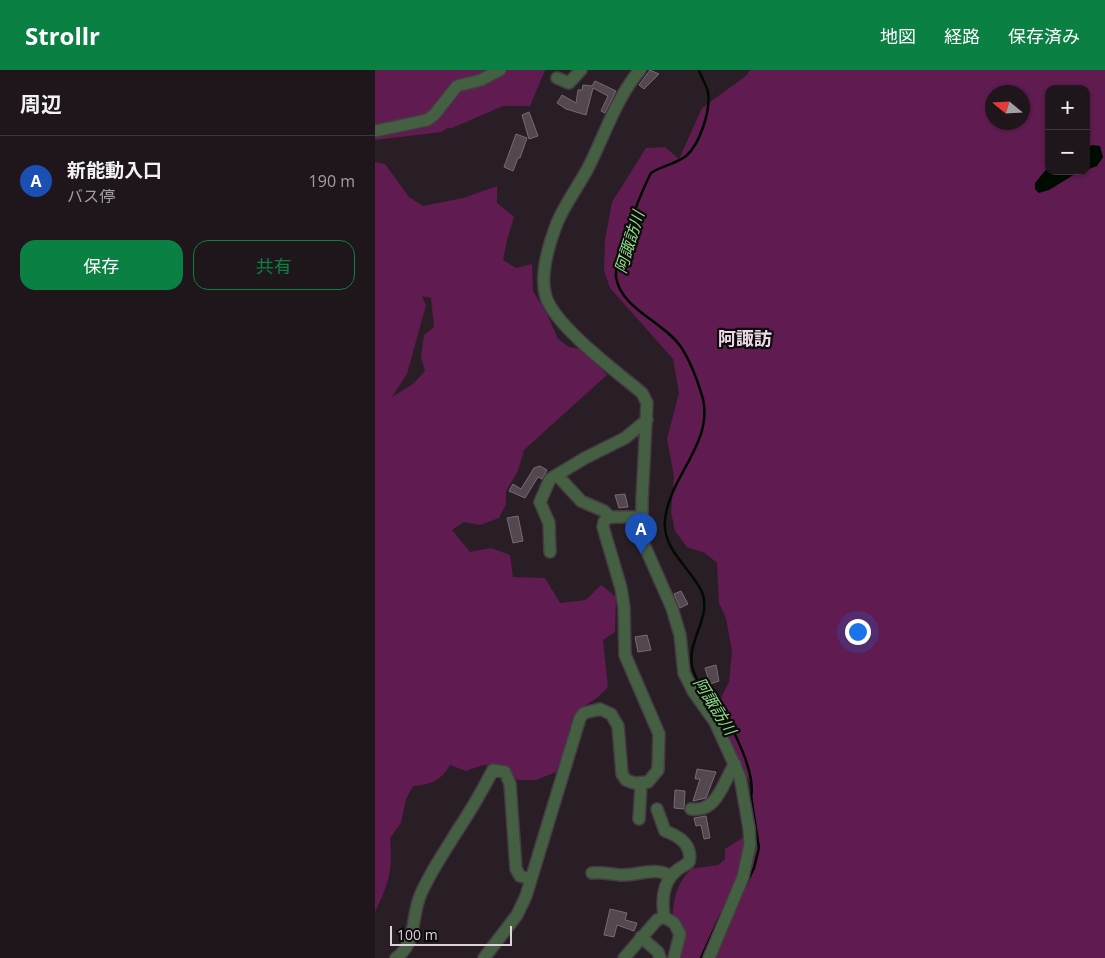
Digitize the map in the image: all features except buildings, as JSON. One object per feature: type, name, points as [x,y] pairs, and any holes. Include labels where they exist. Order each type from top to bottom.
[{"type":"street","points":[[375,130],[427,120],[434,115],[457,86],[482,75],[500,70]]},
{"type":"street","points":[[557,78],[569,84],[581,70]]},
{"type":"street","points":[[637,71],[586,172],[557,223],[547,257],[544,278],[546,296],[555,313],[579,338],[643,393],[647,403],[641,517],[642,540],[672,608],[680,635],[684,673],[693,691],[715,722],[740,776],[747,811],[750,844],[737,894],[709,958]]},
{"type":"street","points":[[550,552],[549,522],[540,502],[547,485],[557,475],[585,458],[625,438],[647,420]]},
{"type":"street","points":[[557,475],[581,501],[605,511],[609,518]]},
{"type":"street","points":[[484,958],[519,910],[531,879],[580,718],[584,713],[600,709],[606,710],[615,719],[619,733],[621,774],[626,780],[641,784],[648,782],[658,770],[659,734],[625,654],[625,607],[603,527],[604,522],[609,518],[641,517]]},
{"type":"street","points":[[691,809],[698,810],[717,798],[735,764]]},
{"type":"street","points":[[396,958],[406,950],[409,944],[415,911],[430,873],[481,794],[493,770],[496,769],[505,772],[510,784],[516,868],[520,876],[531,879]]},
{"type":"street","points":[[639,819],[641,784]]},
{"type":"street","points":[[657,809],[665,831],[683,840],[690,852],[689,862],[671,876],[664,892],[664,917]]},
{"type":"street","points":[[592,873],[605,872],[620,875],[653,871],[671,876]]},
{"type":"street","points":[[624,958],[657,920],[664,917]]},
{"type":"street","points":[[664,917],[674,923],[680,934],[674,958]]},
{"type":"street","points":[[641,937],[654,948],[660,958]]},
{"type":"shaded area","points":[[375,70],[545,70],[530,106],[503,106],[452,128],[447,128],[442,132],[375,140]]},
{"type":"shaded area","points":[[750,70],[1105,70],[1105,958],[675,958],[673,911],[678,889],[691,869],[718,865],[725,859],[725,849],[755,830],[752,786],[714,712],[729,682],[732,652],[726,618],[719,603],[717,563],[705,553],[687,547],[675,531],[671,512],[674,476],[667,439],[679,393],[673,359],[610,288],[604,271],[605,240],[612,202],[646,148],[665,147],[679,159],[702,108],[747,75]]},
{"type":"shaded area","points":[[1090,146],[1100,146],[1103,157],[1097,166],[1090,169]]},
{"type":"shaded area","points":[[375,162],[385,164],[409,197],[423,206],[463,198],[497,186],[497,203],[514,217],[503,260],[516,268],[532,264],[533,291],[547,314],[558,339],[569,347],[584,350],[607,375],[524,450],[518,471],[506,491],[506,504],[499,518],[480,525],[464,522],[452,530],[470,552],[491,548],[510,555],[513,577],[545,578],[560,603],[586,600],[601,585],[616,597],[615,632],[603,640],[608,687],[597,698],[578,710],[556,772],[536,780],[517,780],[502,766],[483,765],[466,771],[450,765],[435,781],[413,786],[406,799],[401,823],[390,838],[391,859],[389,876],[384,893],[375,912]],"holes":[[[422,296],[431,298],[434,327],[424,335],[421,357],[425,371],[413,384],[392,397],[407,374],[426,305]]]},
{"type":"shaded area","points":[[1045,171],[1045,175],[1073,175],[1049,190],[1039,193],[1035,189],[1035,183]]},
{"type":"waterway","name":"阿諏訪川","points":[[699,70],[708,92],[708,108],[700,135],[686,156],[651,173],[635,209],[624,241],[619,256],[616,277],[619,288],[626,298],[681,347],[694,372],[703,399],[702,431],[668,504],[665,531],[672,550],[697,583],[704,601],[702,620],[691,656],[694,672],[707,695],[726,718],[743,752],[750,776],[751,797],[759,848],[754,868],[740,897]]},
{"type":"waterway","name":"阿諏訪川","points":[[701,958],[721,914]]},
{"type":"place","name":"新能動入口","points":[[641,554]]},
{"type":"district","name":"阿諏訪","points":[[745,339]]}]
